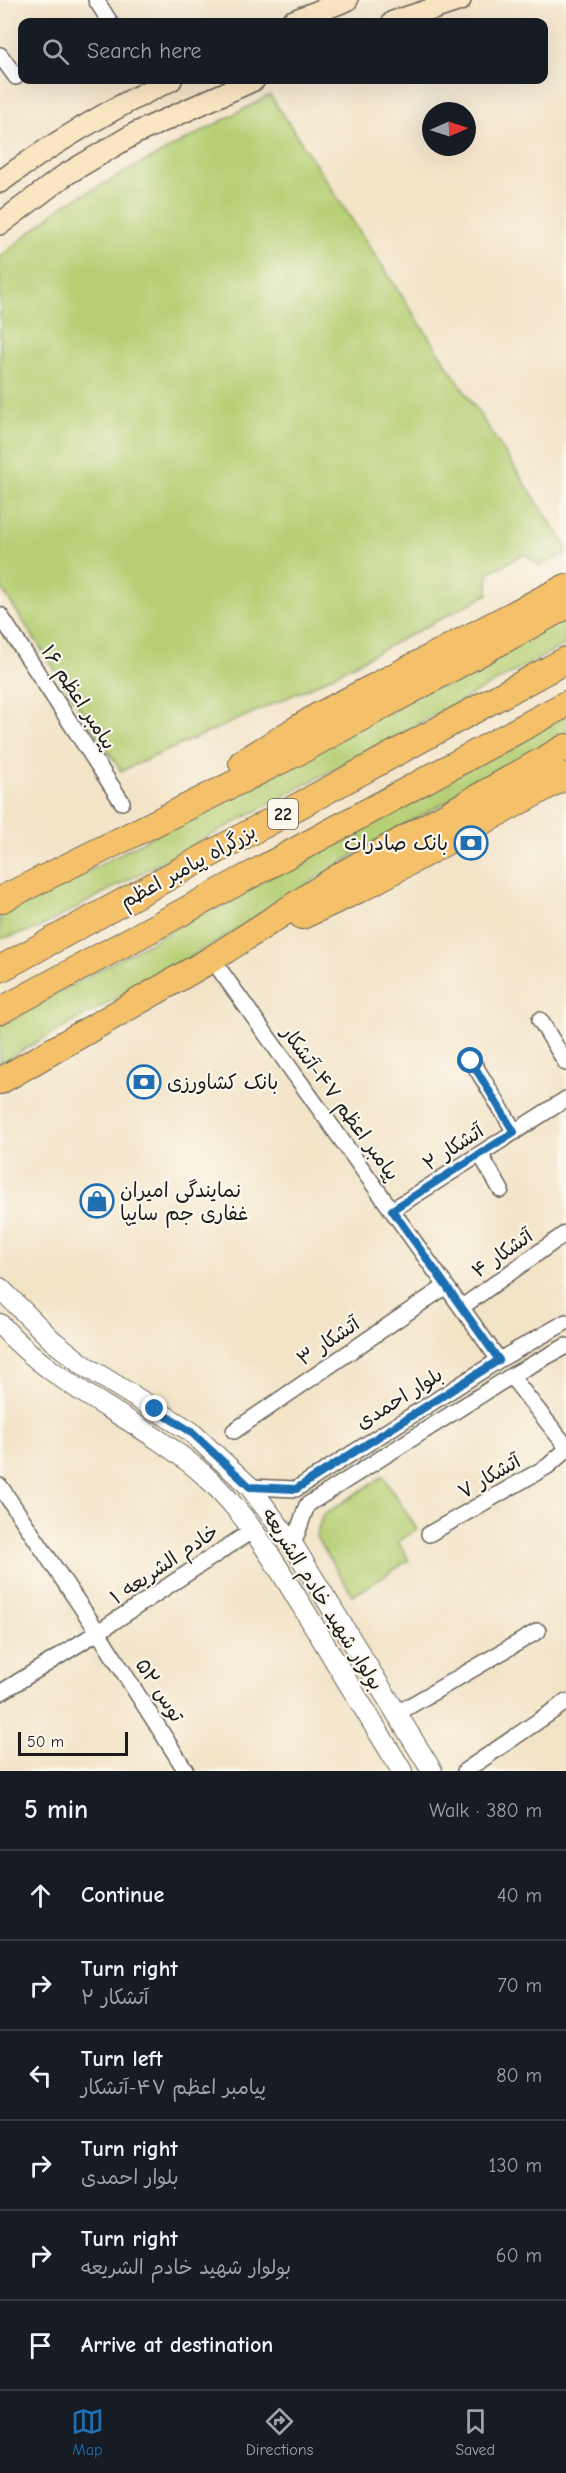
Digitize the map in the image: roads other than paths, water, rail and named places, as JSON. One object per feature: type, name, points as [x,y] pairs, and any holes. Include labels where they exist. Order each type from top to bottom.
[{"type":"highway","points":[[138,829],[318,716],[566,588]]},
{"type":"highway","points":[[0,900],[138,829],[304,749],[555,612]]},
{"type":"highway","name":"بزرگراه پیامبر اعظم","points":[[0,969],[566,660]]},
{"type":"highway","name":"بزرگراه پیامبر اعظم","points":[[0,1011],[566,704]]},
{"type":"highway","points":[[2,1084],[212,959],[343,874],[566,747]]},
{"type":"highway","points":[[212,959],[360,889],[566,776]]},
{"type":"main road","points":[[301,18],[347,0]]},
{"type":"main road","points":[[405,18],[460,0]]},
{"type":"main road","points":[[0,182],[47,147],[120,104],[162,84]]},
{"type":"main road","points":[[0,224],[65,175],[134,134],[245,84]]},
{"type":"main road","points":[[120,104],[134,134]]},
{"type":"street","points":[[96,0],[107,18]]},
{"type":"street","points":[[0,56],[16,77]]},
{"type":"street","name":"پیامبر اعظم ۱۶","points":[[0,615],[122,802]]},
{"type":"street","name":"پیامبر اعظم ۴۷-آتشکار","points":[[212,959],[499,1360]]},
{"type":"street","points":[[540,1020],[566,1063]]},
{"type":"street","points":[[471,1061],[514,1132]]},
{"type":"street","name":"آتشکار ۲","points":[[392,1210],[566,1099]]},
{"type":"street","points":[[480,1154],[501,1190]]},
{"type":"street","name":"آتشکار ۴","points":[[462,1307],[566,1233]]},
{"type":"street","name":"آتشکار ۳","points":[[234,1431],[446,1286]]},
{"type":"street","name":"بولوار شهید خادم الشریعه","points":[[0,1288],[53,1341],[85,1366],[190,1431],[250,1487],[293,1545],[432,1771]]},
{"type":"street","name":"بلوار احمدی","points":[[296,1489],[499,1360],[566,1322]]},
{"type":"street","name":"بولوار شهید خادم الشریعه","points":[[0,1324],[38,1360],[71,1386],[176,1451],[232,1503],[253,1530],[402,1771]]},
{"type":"street","name":"بلوار احمدی","points":[[307,1505],[511,1376],[566,1346]]},
{"type":"street","points":[[511,1376],[566,1448]]},
{"type":"street","name":"آتشکار ۷","points":[[429,1534],[548,1466],[566,1448]]},
{"type":"street","name":"توس ۵۲","points":[[0,1486],[98,1632],[186,1771]]},
{"type":"street","points":[[250,1487],[296,1489],[300,1501],[307,1505],[293,1545]]},
{"type":"street","name":"خادم الشریعه ۱","points":[[0,1693],[253,1530]]},
{"type":"street","points":[[396,1714],[538,1631]]},
{"type":"street","points":[[465,1771],[566,1702]]},
{"type":"place","name":"بانک صادرات","points":[[471,843]]},
{"type":"place","name":"بانک کشاورزی","points":[[144,1082]]},
{"type":"place","name":"نمایندگی امیران غفاری جم سایپا","points":[[97,1201]]}]
